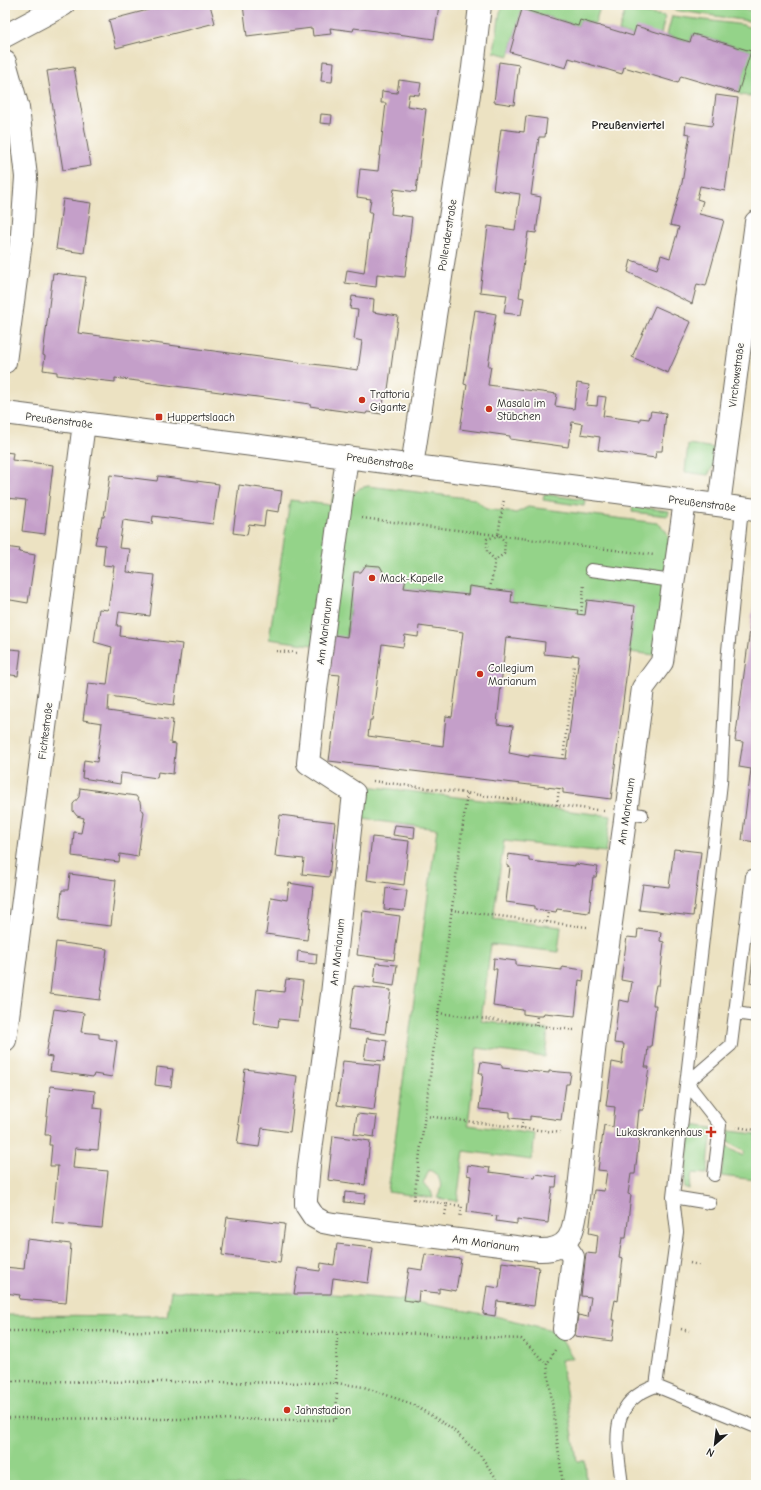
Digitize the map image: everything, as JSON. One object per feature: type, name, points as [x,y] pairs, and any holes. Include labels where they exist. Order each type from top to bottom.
[{"type":"street","points":[[5,36],[63,5]]},
{"type":"street","name":"Pollenderstraße","points":[[412,466],[473,68],[480,5]]},
{"type":"street","points":[[5,62],[18,108],[26,177],[22,234],[5,362]]},
{"type":"street","name":"Virchowstraße","points":[[719,505],[756,222]]},
{"type":"street","name":"Preußenstraße","points":[[5,413],[749,509]]},
{"type":"street","name":"Fichtestraße","points":[[5,1040],[84,423]]},
{"type":"street","name":"Am Marianum","points":[[347,457],[308,763],[354,793],[332,994],[309,1165],[306,1206],[314,1217],[323,1222],[539,1250],[552,1250],[564,1244],[574,1230],[586,1136],[596,1033],[610,930],[634,814],[643,688],[662,662],[685,501]]},
{"type":"street","points":[[564,1244],[573,1257],[564,1329]]},
{"type":"lane","points":[[656,1386],[677,1232],[673,1197],[721,783],[727,661],[749,509]]},
{"type":"lane","points":[[591,570],[673,581]]},
{"type":"lane","points":[[687,1083],[731,1045],[752,876]]},
{"type":"lane","points":[[735,1013],[756,1016]]},
{"type":"lane","points":[[687,1083],[720,1125],[714,1175]]},
{"type":"lane","points":[[673,1197],[710,1203]]},
{"type":"lane","points":[[622,1485],[617,1445],[618,1428],[621,1415],[627,1404],[635,1395],[645,1390],[656,1386],[756,1427]]},
{"type":"path","points":[[498,535],[504,499]]},
{"type":"path","points":[[339,515],[676,558]]},
{"type":"path","points":[[494,560],[504,554],[505,541],[498,535]]},
{"type":"path","points":[[494,560],[486,552],[487,539],[498,535]]},
{"type":"path","points":[[490,589],[494,560]]},
{"type":"path","points":[[563,759],[574,665]]},
{"type":"path","points":[[354,793],[374,781],[634,814]]},
{"type":"path","points":[[557,805],[559,788]]},
{"type":"path","points":[[442,1237],[446,1204],[414,1198],[467,793]]},
{"type":"path","points":[[451,910],[610,930]]},
{"type":"path","points":[[547,922],[548,911]]},
{"type":"path","points":[[438,1013],[596,1033]]},
{"type":"path","points":[[536,1026],[537,1016]]},
{"type":"path","points":[[425,1116],[586,1136]]},
{"type":"path","points":[[522,1128],[523,1119]]},
{"type":"path","points":[[5,1331],[381,1332],[522,1339],[547,1364],[563,1485]]},
{"type":"path","points":[[336,1383],[337,1332]]},
{"type":"path","points":[[5,1381],[336,1383],[364,1387],[412,1404],[450,1427],[480,1455],[501,1485]]},
{"type":"path","points":[[5,1418],[336,1420],[337,1393]]},
{"type":"green space","points":[[504,5],[585,5],[600,7],[595,24],[580,20],[578,26],[522,9],[509,56],[494,52],[500,12]]},
{"type":"green space","points":[[674,5],[707,5],[756,11],[756,22],[674,10]]},
{"type":"green space","points":[[625,11],[665,16],[661,34],[633,36],[619,31]]},
{"type":"green space","points":[[672,16],[744,25],[756,30],[756,77],[754,97],[741,95],[738,93],[750,51],[693,34],[690,42],[667,35]]},
{"type":"green space","points":[[688,444],[715,448],[713,466],[708,475],[685,472]]},
{"type":"green space","points":[[368,486],[475,499],[486,509],[516,513],[528,507],[657,523],[663,527],[666,532],[669,544],[655,655],[629,652],[635,606],[587,600],[585,615],[577,614],[578,610],[511,602],[512,592],[469,586],[468,595],[404,588],[405,579],[385,575],[380,566],[366,565],[361,572],[354,572],[347,637],[312,645],[269,639],[290,500],[331,505],[334,491],[354,494],[360,488]]},
{"type":"green space","points":[[544,494],[585,500],[584,506],[543,500]]},
{"type":"green space","points":[[633,506],[669,511],[668,516],[632,512]]},
{"type":"green space","points":[[367,786],[611,816],[606,852],[504,841],[493,919],[561,927],[558,952],[491,944],[481,1021],[548,1030],[545,1057],[477,1048],[468,1125],[535,1134],[532,1160],[464,1151],[457,1201],[437,1198],[441,1186],[439,1178],[429,1170],[423,1184],[431,1191],[433,1198],[388,1192],[437,829],[363,819]]},
{"type":"green space","points":[[692,1125],[712,1128],[707,1174],[692,1173],[689,1190],[685,1188],[684,1183]]},
{"type":"green space","points":[[729,1131],[756,1134],[756,1180],[721,1176],[725,1146],[743,1156],[745,1152],[728,1142]]},
{"type":"green space","name":"Jahnstadion","points":[[171,1291],[333,1294],[404,1300],[495,1316],[556,1331],[573,1358],[561,1360],[577,1461],[585,1461],[587,1485],[5,1485],[5,1315],[167,1316]]},
{"type":"building","points":[[167,5],[210,5],[215,23],[116,48],[109,20]]},
{"type":"building","points":[[243,5],[439,5],[434,39],[354,28],[353,31],[330,28],[331,34],[313,36],[312,28],[247,36]]},
{"type":"building","points":[[522,9],[578,26],[580,20],[633,36],[636,26],[690,42],[693,34],[751,51],[738,93],[681,76],[678,83],[624,67],[622,74],[569,58],[566,68],[510,52]]},
{"type":"building","points":[[323,61],[334,62],[332,82],[321,81]]},
{"type":"building","points":[[499,62],[519,65],[514,105],[494,102]]},
{"type":"building","points":[[74,67],[91,166],[63,170],[47,71]]},
{"type":"building","points":[[399,80],[421,83],[419,95],[409,94],[407,106],[426,109],[416,192],[394,189],[392,202],[391,214],[412,217],[405,277],[377,274],[376,287],[345,283],[347,270],[364,273],[372,212],[369,212],[371,199],[357,197],[360,169],[378,171],[386,103],[381,103],[382,91],[397,93]]},
{"type":"building","points":[[716,95],[738,98],[725,191],[700,186],[697,199],[703,201],[699,214],[724,220],[706,286],[697,284],[692,304],[628,272],[631,260],[657,269],[661,255],[670,258],[679,227],[670,225],[682,183],[690,134],[685,133],[686,122],[712,126]]},
{"type":"building","points":[[321,114],[332,115],[331,124],[320,123]]},
{"type":"building","points":[[526,116],[547,119],[545,137],[539,137],[531,195],[541,197],[536,233],[528,232],[519,297],[524,298],[521,315],[504,313],[507,295],[480,292],[488,226],[515,230],[520,194],[493,190],[501,129],[524,132]]},
{"type":"building","points":[[63,199],[91,203],[84,253],[56,249]]},
{"type":"building","points":[[53,273],[86,277],[78,333],[358,370],[362,341],[354,339],[358,310],[350,309],[352,296],[374,299],[373,312],[398,316],[387,397],[384,397],[382,414],[367,412],[366,414],[335,410],[310,406],[310,404],[115,378],[115,382],[57,375],[57,372],[43,370],[45,356],[43,355]]},
{"type":"building","points":[[655,306],[691,322],[668,373],[632,357]]},
{"type":"building","points":[[475,310],[496,314],[488,366],[491,366],[488,385],[557,394],[555,406],[574,409],[577,383],[589,385],[586,405],[597,406],[598,396],[606,397],[603,416],[640,421],[640,418],[649,419],[651,411],[666,413],[662,451],[656,451],[655,458],[598,450],[600,437],[581,434],[583,424],[572,422],[568,447],[510,439],[510,436],[460,429],[467,385],[464,384]]},
{"type":"building","points":[[5,452],[13,453],[12,460],[53,465],[45,534],[22,531],[26,500],[7,498],[7,500],[5,500]]},
{"type":"building","points":[[110,475],[157,481],[158,476],[219,484],[213,524],[153,516],[152,524],[123,520],[119,548],[130,549],[127,572],[155,575],[150,616],[119,612],[117,626],[121,626],[120,636],[182,644],[174,705],[109,696],[108,711],[173,720],[170,743],[176,744],[173,774],[158,772],[157,778],[121,773],[120,784],[82,778],[84,760],[97,762],[102,723],[83,720],[88,683],[107,685],[112,647],[94,642],[99,609],[108,610],[114,566],[103,565],[105,545],[95,544],[102,517],[104,517]]},
{"type":"building","points":[[239,485],[282,491],[279,512],[266,510],[264,526],[249,524],[247,535],[233,533]]},
{"type":"building","points":[[5,547],[20,549],[19,552],[35,555],[28,603],[5,599]]},
{"type":"building","name":"Collegium Marianum","points":[[366,565],[380,566],[385,575],[406,579],[404,588],[468,595],[469,586],[512,592],[511,602],[578,610],[577,614],[585,615],[587,600],[635,606],[611,799],[563,793],[563,789],[329,761],[340,675],[329,674],[334,635],[347,637],[354,572],[361,572]],"holes":[[[419,626],[463,632],[452,717],[446,716],[443,746],[368,736],[370,720],[372,720],[382,644],[403,647],[405,635],[418,637]],[[506,637],[545,642],[544,654],[572,657],[572,655],[579,656],[566,759],[529,755],[529,757],[509,753],[513,726],[497,724]]]},
{"type":"building","points":[[755,592],[756,842],[742,840],[751,769],[739,767],[743,742],[735,741]]},
{"type":"building","points":[[10,649],[21,650],[18,676],[5,674],[5,653],[9,654]]},
{"type":"building","points":[[80,788],[136,796],[144,812],[138,857],[120,854],[119,862],[72,856],[74,832],[81,833],[84,818],[77,816],[73,811],[73,804],[79,797]]},
{"type":"building","points":[[280,815],[335,822],[329,877],[302,874],[304,859],[275,856]]},
{"type":"building","points":[[395,825],[415,827],[414,838],[393,835]]},
{"type":"building","points":[[372,837],[409,841],[404,885],[367,880]]},
{"type":"building","points":[[674,849],[701,852],[693,916],[639,910],[643,884],[669,887]]},
{"type":"building","points":[[508,854],[529,857],[529,861],[598,867],[596,877],[593,877],[589,913],[557,909],[556,912],[548,911],[535,909],[535,906],[506,902],[510,867],[507,866]]},
{"type":"building","points":[[70,874],[116,880],[111,926],[59,920],[62,890],[68,890]]},
{"type":"building","points":[[289,883],[313,887],[307,940],[266,934],[271,897],[287,900]]},
{"type":"building","points":[[386,888],[407,891],[404,911],[384,909]]},
{"type":"building","points":[[363,911],[400,916],[394,960],[357,955]]},
{"type":"building","points":[[638,929],[661,932],[660,941],[664,942],[659,985],[656,985],[654,995],[653,1005],[656,1005],[651,1047],[648,1047],[645,1067],[649,1067],[643,1110],[639,1110],[637,1130],[640,1130],[635,1174],[631,1174],[628,1194],[631,1195],[626,1238],[622,1238],[619,1257],[623,1258],[618,1301],[615,1300],[613,1310],[612,1320],[615,1320],[612,1341],[575,1336],[578,1315],[588,1317],[591,1297],[581,1296],[586,1253],[596,1254],[598,1235],[589,1233],[594,1190],[604,1191],[607,1171],[598,1170],[604,1125],[613,1127],[615,1107],[606,1106],[612,1062],[622,1064],[624,1044],[614,1043],[619,1000],[629,1002],[632,982],[621,980],[627,937],[637,938]]},
{"type":"building","points":[[756,941],[756,984],[750,983]]},
{"type":"building","points":[[56,942],[107,949],[100,1000],[50,994]]},
{"type":"building","points":[[298,951],[317,954],[316,964],[297,962]]},
{"type":"building","points":[[494,958],[516,961],[516,965],[562,970],[562,967],[584,970],[583,981],[579,980],[575,1016],[544,1013],[543,1016],[537,1016],[523,1014],[523,1010],[493,1006],[497,969],[493,969]]},
{"type":"building","points":[[376,963],[397,965],[394,986],[374,983]]},
{"type":"building","points":[[286,979],[303,981],[298,1021],[279,1019],[278,1027],[253,1023],[257,989],[284,992]]},
{"type":"building","points":[[354,986],[391,990],[385,1034],[348,1029]]},
{"type":"building","points":[[54,1009],[84,1013],[81,1032],[99,1034],[99,1038],[117,1041],[112,1077],[94,1074],[93,1077],[50,1071],[52,1057],[46,1056]]},
{"type":"building","points":[[367,1038],[387,1041],[384,1061],[364,1059]]},
{"type":"building","points":[[343,1061],[380,1065],[374,1110],[337,1105]]},
{"type":"building","points":[[481,1062],[502,1065],[502,1068],[549,1073],[549,1071],[571,1073],[569,1084],[566,1084],[561,1120],[530,1116],[530,1120],[510,1118],[510,1112],[479,1109],[483,1073],[479,1073]]},
{"type":"building","points":[[157,1067],[173,1069],[171,1087],[155,1085]]},
{"type":"building","points":[[245,1069],[297,1076],[290,1132],[262,1128],[259,1147],[237,1144]]},
{"type":"building","points":[[50,1086],[95,1091],[94,1108],[102,1109],[98,1150],[75,1148],[73,1168],[108,1171],[102,1228],[52,1223],[58,1166],[50,1166],[52,1145],[49,1145],[50,1135],[45,1135]]},
{"type":"building","points":[[357,1114],[377,1116],[374,1137],[354,1134]]},
{"type":"building","points":[[333,1136],[370,1141],[365,1185],[328,1180]]},
{"type":"building","points":[[468,1165],[490,1168],[489,1172],[535,1178],[536,1174],[557,1177],[556,1187],[552,1187],[548,1223],[517,1219],[517,1224],[496,1221],[497,1216],[467,1212],[471,1176],[467,1175]]},
{"type":"building","points":[[345,1192],[366,1194],[364,1204],[344,1202]]},
{"type":"building","points":[[227,1217],[285,1224],[280,1263],[222,1255]]},
{"type":"building","points":[[27,1239],[71,1244],[66,1303],[19,1299],[20,1295],[5,1293],[5,1267],[24,1269]]},
{"type":"building","points":[[337,1244],[373,1248],[368,1283],[333,1278],[331,1294],[294,1294],[298,1268],[320,1271],[321,1263],[334,1265]]},
{"type":"building","points":[[425,1254],[461,1259],[456,1291],[439,1288],[439,1293],[419,1291],[418,1302],[404,1300],[409,1268],[422,1270]]},
{"type":"building","points":[[502,1262],[539,1267],[534,1306],[497,1301],[495,1316],[483,1314],[487,1286],[499,1288]]},
{"type":"place","name":"Trattoria Gigante","points":[[362,400]]},
{"type":"place","name":"Masala im Stübchen","points":[[489,409]]},
{"type":"place","name":"Huppertslaach","points":[[159,417]]},
{"type":"place","name":"Mack-Kapelle","points":[[372,578]]},
{"type":"place","name":"Collegium Marianum","points":[[480,674]]},
{"type":"place","name":"Lukaskrankenhaus","points":[[711,1132]]},
{"type":"place","name":"Jahnstadion","points":[[287,1410]]},
{"type":"district","name":"Preußenviertel","points":[[628,125]]}]
